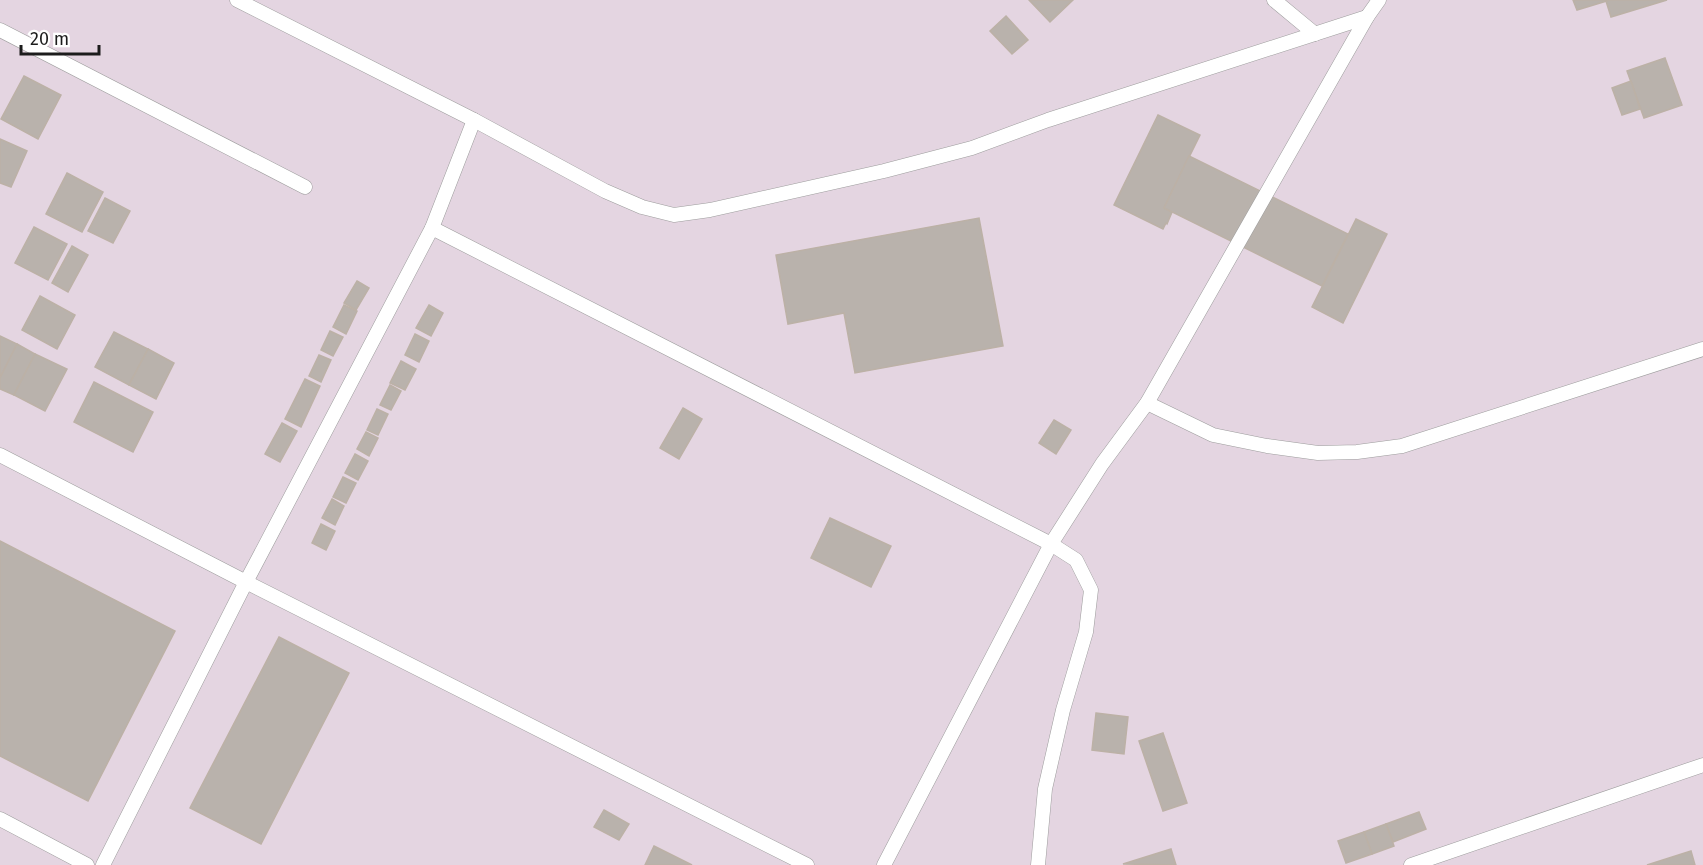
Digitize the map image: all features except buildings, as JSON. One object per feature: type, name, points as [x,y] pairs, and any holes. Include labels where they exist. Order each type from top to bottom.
[{"type":"lane","points":[[237,0],[474,120],[605,191],[642,207],[674,215],[710,210],[884,171],[972,148],[1048,120],[1367,17]]},
{"type":"lane","points":[[1274,0],[1315,34]]},
{"type":"lane","points":[[884,865],[1051,544],[1102,464],[1147,403],[1367,17],[1379,0]]},
{"type":"lane","points":[[0,30],[305,187]]},
{"type":"lane","points":[[103,865],[246,582],[432,228],[474,120]]},
{"type":"lane","points":[[432,228],[1051,544],[1077,560],[1091,590],[1086,632],[1063,710],[1045,789],[1038,865]]},
{"type":"lane","points":[[1147,403],[1213,435],[1267,447],[1318,453],[1357,452],[1402,446],[1703,349]]},
{"type":"lane","points":[[0,455],[807,865]]},
{"type":"lane","points":[[1411,865],[1703,765]]},
{"type":"lane","points":[[0,819],[87,865]]},
{"type":"shaded area","points":[[0,0],[1703,0],[1703,865],[0,865]]}]
